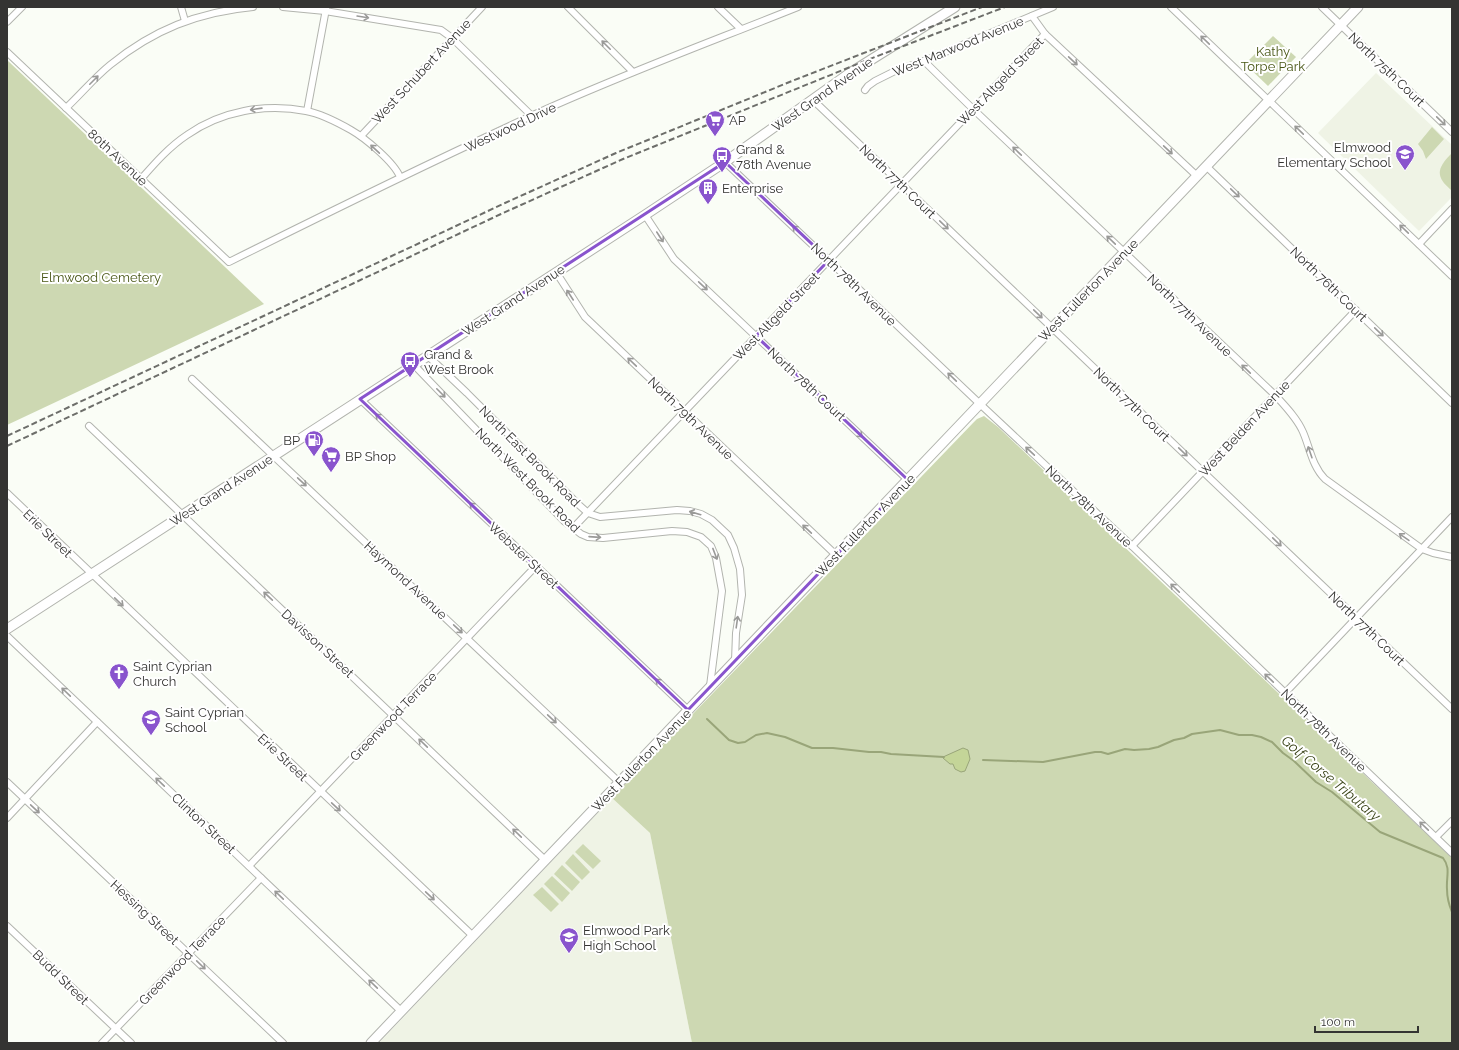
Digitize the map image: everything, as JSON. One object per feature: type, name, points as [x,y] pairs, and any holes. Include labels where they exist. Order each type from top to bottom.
[{"type":"street","points":[[7,22],[22,7]]},
{"type":"street","points":[[180,7],[185,21]]},
{"type":"street","points":[[66,108],[99,76],[129,51],[151,37],[185,21],[228,10],[253,7]]},
{"type":"street","points":[[283,7],[326,9],[441,30],[452,38],[532,116]]},
{"type":"street","name":"West Schubert Avenue","points":[[361,136],[482,7]]},
{"type":"street","points":[[568,7],[634,72]]},
{"type":"street","points":[[718,7],[741,29]]},
{"type":"street","name":"Westwood Drive","points":[[229,262],[400,177],[532,116],[634,72],[798,7]]},
{"type":"street","name":"West Grand Avenue","points":[[7,629],[725,162],[875,57],[955,7]]},
{"type":"street","name":"West Marwood Avenue","points":[[865,90],[875,81],[895,71],[924,61],[1053,7]]},
{"type":"street","points":[[1171,7],[1452,276]]},
{"type":"street","name":"North 75th Court","points":[[1322,7],[1452,132]]},
{"type":"street","name":"West Fullerton Avenue","points":[[371,1043],[1358,7]]},
{"type":"street","points":[[307,111],[326,9]]},
{"type":"street","points":[[1032,16],[1045,34],[1197,176]]},
{"type":"street","name":"West Altgeld Street","points":[[573,528],[1045,34]]},
{"type":"street","name":"80th Avenue","points":[[7,52],[229,262]]},
{"type":"street","name":"North 77th Avenue","points":[[924,61],[1274,395],[1289,411],[1303,430],[1309,452],[1324,480],[1422,549],[1452,557]]},
{"type":"street","name":"North 77th Court","points":[[813,100],[1452,709]]},
{"type":"street","points":[[141,179],[179,140],[200,126],[245,111],[266,108],[307,111],[334,120],[361,136],[397,170],[400,177]]},
{"type":"street","name":"North 78th Avenue","points":[[725,162],[1132,546],[1452,853]]},
{"type":"street","name":"North 76th Court","points":[[1206,166],[1452,403]]},
{"type":"street","points":[[1419,244],[1452,209]]},
{"type":"street","name":"North 78th Court","points":[[645,214],[674,259],[908,480]]},
{"type":"street","name":"North 79th Avenue","points":[[556,272],[585,318],[836,555]]},
{"type":"street","name":"West Belden Avenue","points":[[1132,546],[1356,310]]},
{"type":"street","name":"North East Brook Road","points":[[428,356],[467,393],[578,505],[588,513],[600,517],[677,510],[690,511],[701,514],[712,520],[728,535],[734,548],[741,580],[742,594],[736,633],[735,661]]},
{"type":"street","name":"North West Brook Road","points":[[414,365],[564,520],[580,534],[588,537],[603,538],[672,531],[687,532],[701,538],[711,546],[716,558],[722,592],[710,687]]},
{"type":"street","name":"Haymond Avenue","points":[[192,379],[619,782]]},
{"type":"street","name":"Webster Street","points":[[360,400],[688,710]]},
{"type":"street","name":"Davisson Street","points":[[89,426],[545,860]]},
{"type":"street","name":"Erie Street","points":[[7,494],[473,936]]},
{"type":"street","points":[[1285,693],[1452,517]]},
{"type":"street","name":"Greenwood Terrace","points":[[250,866],[536,566]]},
{"type":"street","name":"Clinton Street","points":[[7,636],[401,1011]]},
{"type":"street","points":[[7,818],[97,722]]},
{"type":"street","name":"Hessing Street","points":[[7,782],[283,1043]]},
{"type":"street","points":[[1436,837],[1452,821]]},
{"type":"street","name":"Greenwood Terrace","points":[[102,1043],[261,878]]},
{"type":"street","name":"Budd Street","points":[[7,926],[130,1043]]},
{"type":"highlighted area","points":[[725,162],[829,260],[756,336],[908,480],[688,710],[360,399]]},
{"type":"shaded area","name":"Elmwood Elementary School","points":[[1376,73],[1452,145],[1452,197],[1419,231],[1318,133]]},
{"type":"shaded area","points":[[963,748],[968,750],[970,759],[965,771],[961,772],[955,769],[953,764],[950,764],[943,757]]},
{"type":"shaded area","name":"Elmwood Park High School","points":[[612,798],[650,833],[692,1043],[379,1043]]},
{"type":"green space","name":"Kathy Torpe Park","points":[[1273,36],[1296,57],[1268,86],[1245,64]]},
{"type":"green space","name":"Elmwood Cemetery","points":[[7,60],[264,304],[7,425]]},
{"type":"green space","points":[[1432,127],[1444,139],[1426,159],[1418,144]]},
{"type":"green space","points":[[1451,154],[1451,190],[1440,177],[1440,169]]},
{"type":"green space","points":[[984,416],[998,427],[1452,858],[1452,1043],[692,1043],[650,833],[612,798],[973,423],[977,419]]},
{"type":"green space","points":[[583,844],[601,861],[593,869],[575,852]]},
{"type":"green space","points":[[573,854],[590,872],[582,880],[565,863]]},
{"type":"green space","points":[[562,865],[580,882],[572,891],[554,874]]},
{"type":"green space","points":[[552,876],[570,893],[562,902],[544,884]]},
{"type":"green space","points":[[542,887],[559,904],[551,912],[533,895]]},
{"type":"waterway","points":[[707,719],[729,740],[738,743],[745,742],[756,735],[767,733],[785,737],[812,748],[833,748],[891,754],[944,757]]},
{"type":"waterway","name":"Golf Corse Tributary","points":[[983,760],[1043,762],[1095,752],[1108,754],[1125,749],[1149,749],[1192,734],[1220,730],[1239,735],[1261,737],[1272,742],[1316,782],[1332,792],[1380,832],[1443,858],[1448,869],[1447,895],[1452,912]]},
{"type":"railway","points":[[7,436],[505,203],[616,153],[792,81],[982,7]]},
{"type":"railway","points":[[7,446],[501,214],[623,159],[875,57],[1005,7]]},
{"type":"place","name":"AP","points":[[715,137]]},
{"type":"place","name":"Elmwood Elementary School","points":[[1405,171]]},
{"type":"place","name":"Grand & 78th Avenue","points":[[722,173]]},
{"type":"place","name":"Enterprise","points":[[708,205]]},
{"type":"place","name":"Grand & West Brook","points":[[410,378]]},
{"type":"place","name":"BP","points":[[314,457]]},
{"type":"place","name":"BP Shop","points":[[331,473]]},
{"type":"place","name":"Saint Cyprian Church","points":[[119,690]]},
{"type":"place","name":"Saint Cyprian School","points":[[151,736]]},
{"type":"place","name":"Elmwood Park High School","points":[[569,954]]}]
